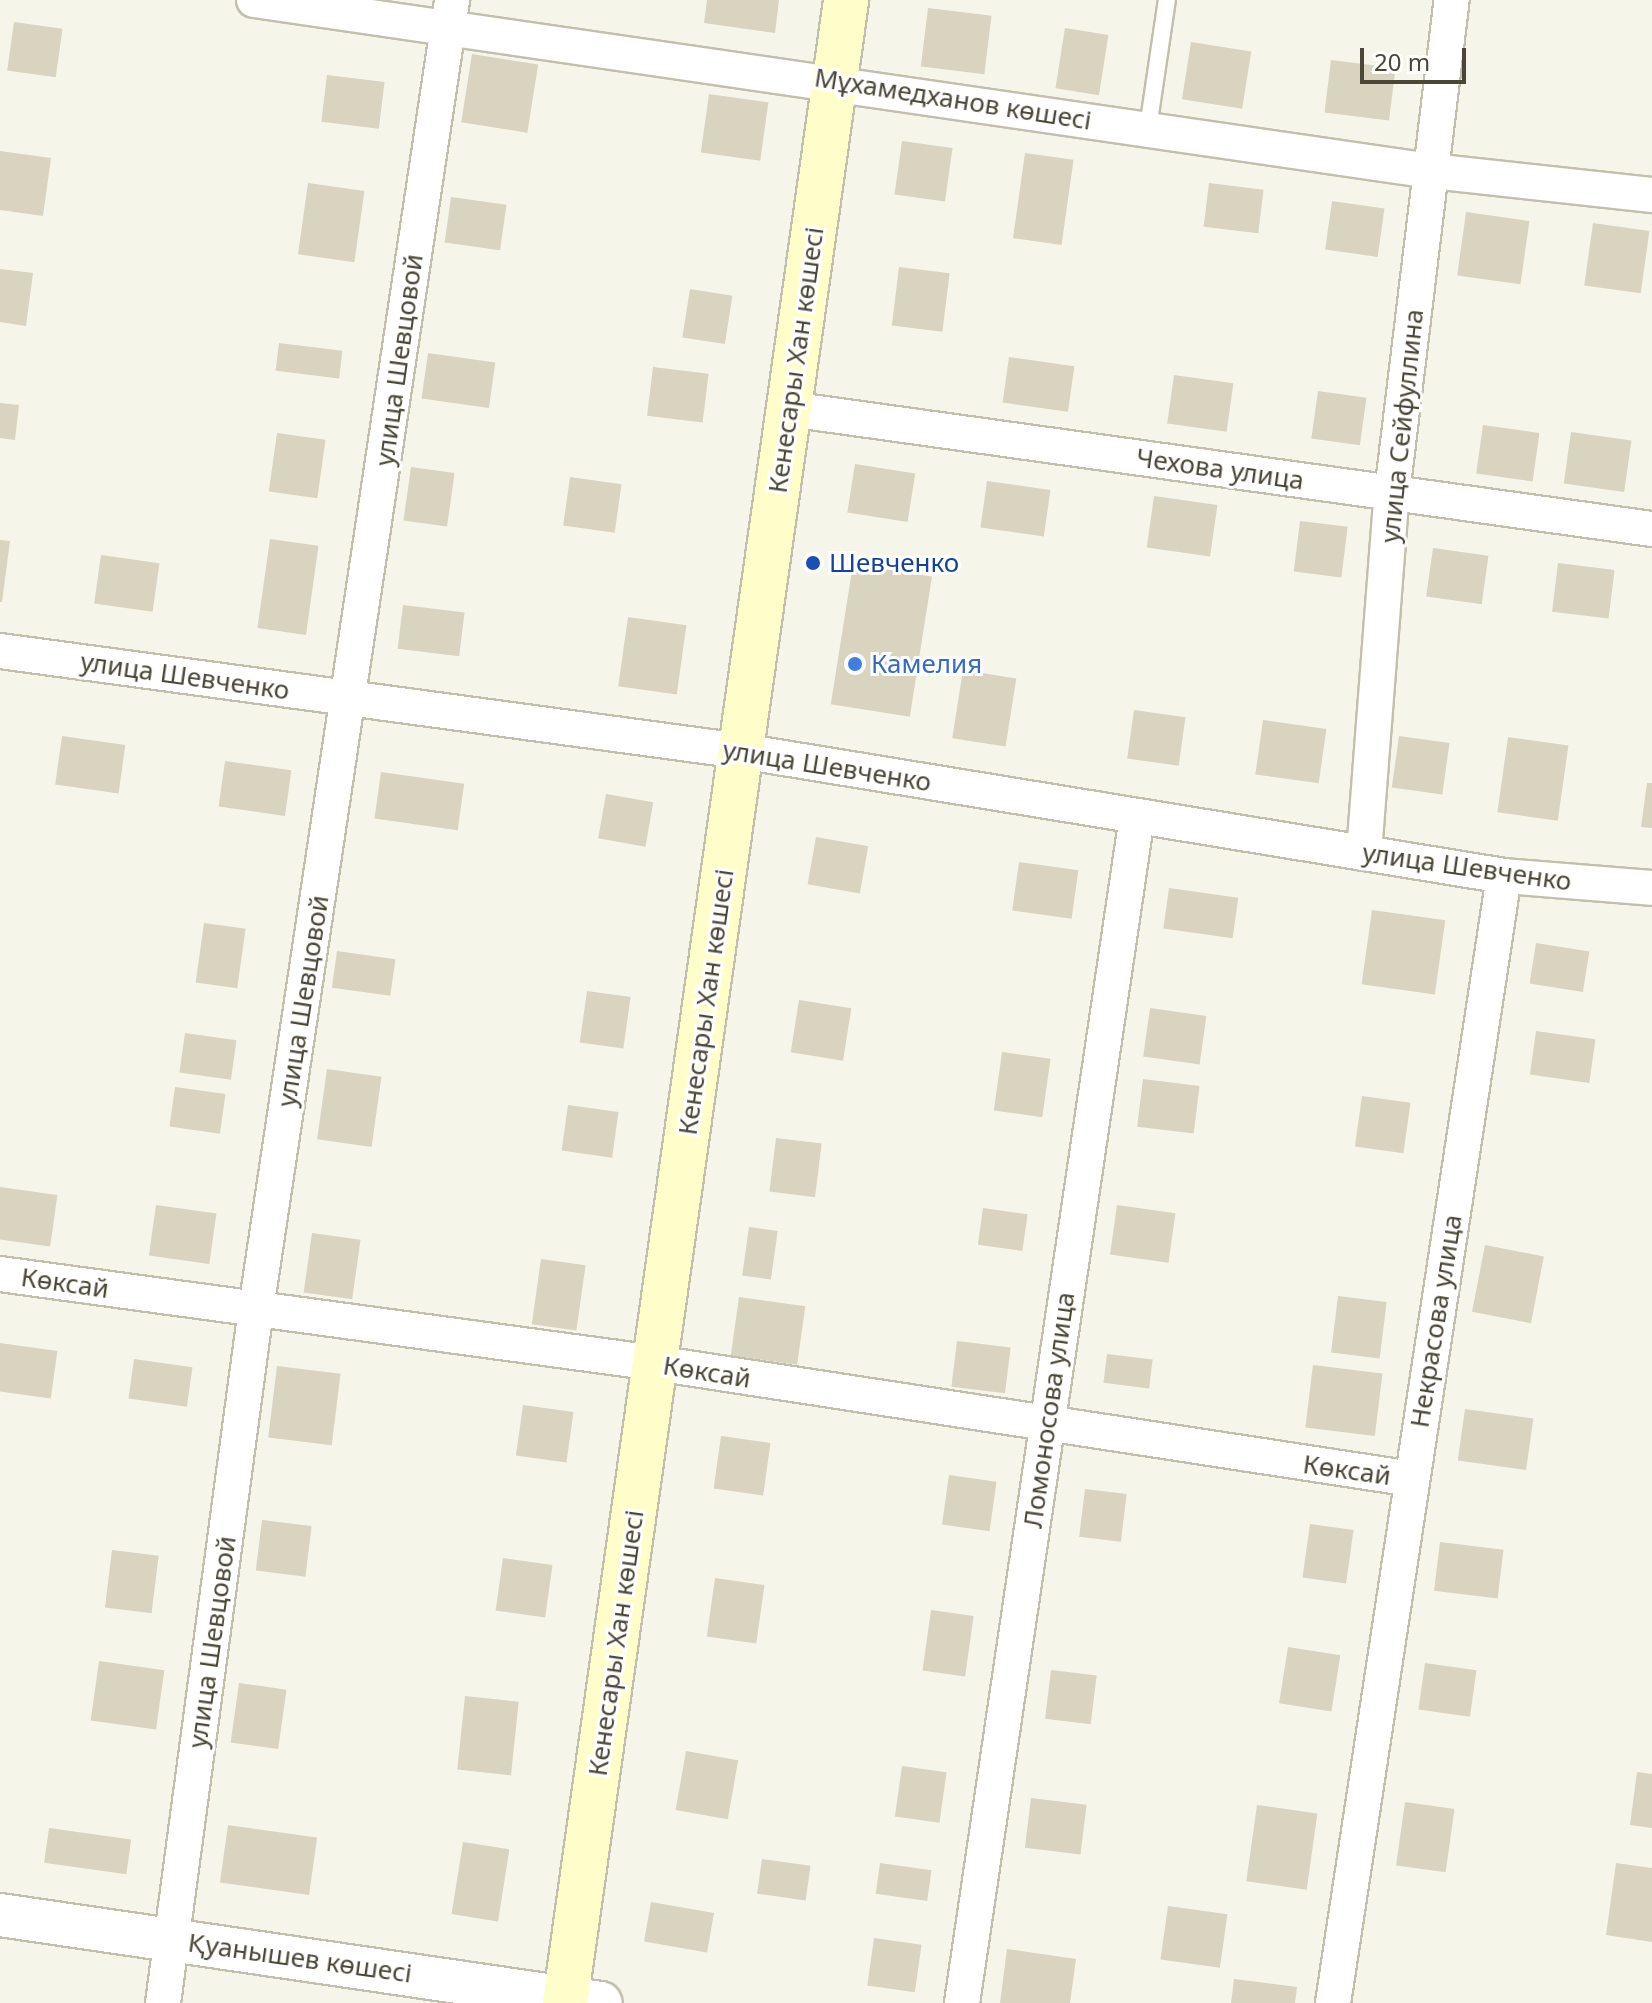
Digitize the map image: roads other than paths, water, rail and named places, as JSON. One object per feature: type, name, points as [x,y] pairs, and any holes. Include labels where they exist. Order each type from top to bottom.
[{"type":"main road","name":"Кенесары Хан көшесі","points":[[577,2001],[655,1363],[846,0]]},
{"type":"street","name":"Мұхамедханов көшесі","points":[[254,0],[450,14],[835,81],[1431,171],[1652,195]]},
{"type":"street","name":"улица Сейфуллина","points":[[1364,853],[1392,493],[1452,0]]},
{"type":"street","name":"улица Шевцовой","points":[[163,2003],[256,1309],[450,14]]},
{"type":"street","name":"Чехова улица","points":[[789,409],[1652,529]]},
{"type":"street","name":"улица Шевченко","points":[[0,651],[741,751],[1504,876],[1652,888]]},
{"type":"street","name":"Ломоносова улица","points":[[962,2003],[1137,816]]},
{"type":"street","name":"Некрасова улица","points":[[1333,2003],[1504,876]]},
{"type":"street","name":"Көксай","points":[[0,1274],[655,1363],[1047,1427],[1412,1479]]},
{"type":"street","name":"Қуанышев көшесі","points":[[0,1915],[577,2001]]},
{"type":"lane","points":[[1148,128],[1167,0]]},
{"type":"place","name":"Шевченко","points":[[813,563]]},
{"type":"place","name":"Камелия","points":[[855,664]]}]
